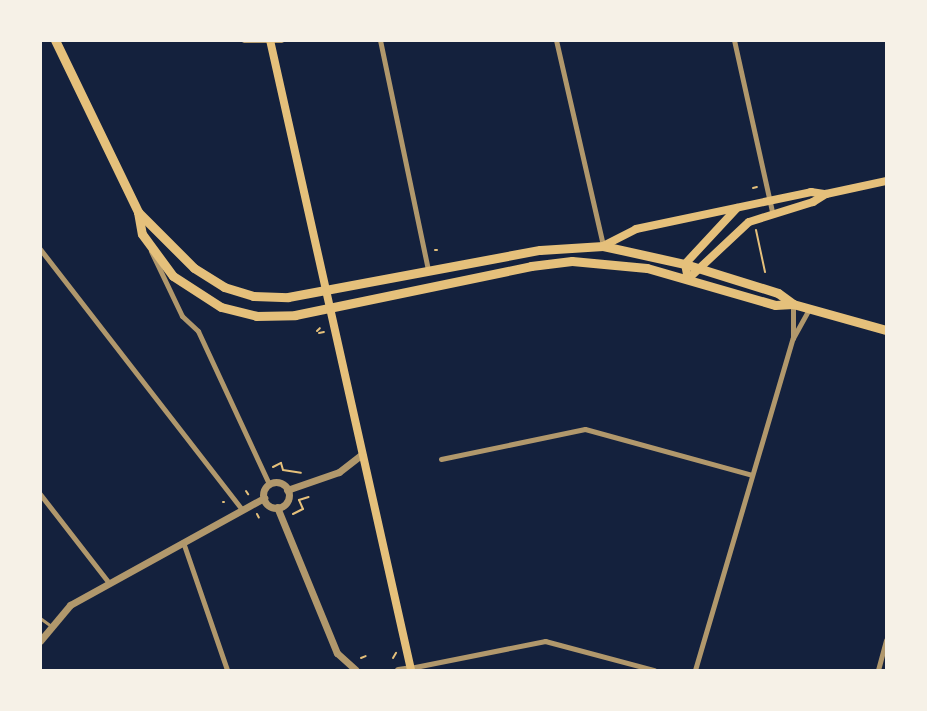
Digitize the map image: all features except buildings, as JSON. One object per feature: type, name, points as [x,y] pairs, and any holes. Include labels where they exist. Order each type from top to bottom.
[{"type":"highway","points":[[55,40],[138,212],[142,234],[173,276],[220,307],[275,317],[330,309],[552,262],[609,262],[688,279],[775,305],[793,304]]},
{"type":"highway","points":[[138,212],[178,255],[224,287],[275,298],[540,250],[603,246],[686,264],[778,293],[793,304],[886,330]]},
{"type":"main road","points":[[270,42],[411,669]]},
{"type":"main road","points":[[737,208],[686,264],[688,279],[701,269],[731,234],[772,212],[813,202],[826,194],[886,181]]},
{"type":"main road","points":[[603,246],[636,229],[811,192],[826,194]]},
{"type":"street","points":[[244,40],[270,42],[281,40]]},
{"type":"street","points":[[380,40],[429,270]]},
{"type":"street","points":[[556,40],[603,246]]},
{"type":"street","points":[[734,40],[772,212]]},
{"type":"street","points":[[40,641],[70,605],[241,508],[264,498],[269,484],[198,331],[182,316],[142,234]]},
{"type":"street","points":[[40,249],[241,508]]},
{"type":"street","points":[[793,304],[793,338]]},
{"type":"street","points":[[695,670],[793,338],[809,309]]},
{"type":"street","points":[[441,459],[585,429],[752,475]]},
{"type":"street","points":[[287,490],[339,472],[363,454]]},
{"type":"street","points":[[264,498],[269,505],[277,507],[287,500],[287,490],[281,483],[269,484]]},
{"type":"street","points":[[40,494],[109,583]]},
{"type":"street","points":[[277,507],[337,653],[356,670]]},
{"type":"street","points":[[183,541],[227,670]]},
{"type":"street","points":[[878,670],[886,640]]},
{"type":"street","points":[[398,670],[545,641],[654,670]]},
{"type":"lane","points":[[40,618],[52,627]]},
{"type":"path","points":[[756,230],[765,272]]},
{"type":"path","points":[[318,330],[324,332]]},
{"type":"path","points":[[273,467],[281,463],[283,470],[301,473]]},
{"type":"path","points":[[293,514],[303,509],[299,500],[309,497]]},
{"type":"path","points":[[257,514],[259,518]]},
{"type":"path","points":[[393,658],[396,653]]},
{"type":"path","points":[[361,658],[366,656]]}]
